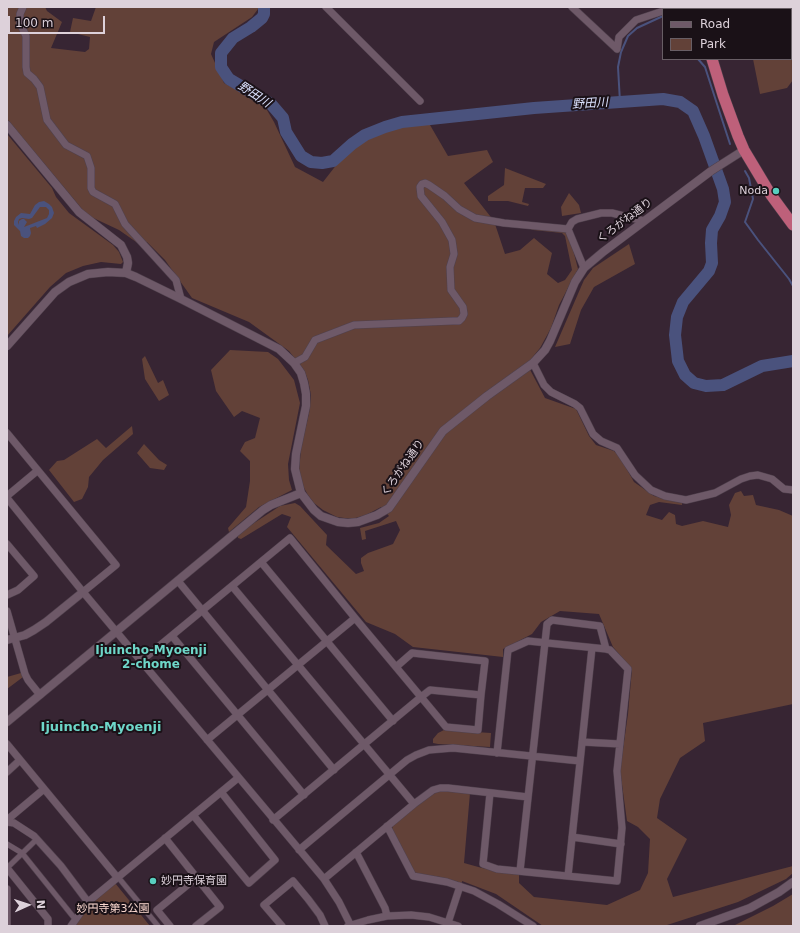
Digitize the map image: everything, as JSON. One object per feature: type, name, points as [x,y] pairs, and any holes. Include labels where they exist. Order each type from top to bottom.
[{"type":"highway","points":[[712,60],[725,102],[744,150],[763,182],[793,225]]},
{"type":"street","points":[[23,7],[20,14],[20,23],[26,36],[27,73],[40,87],[47,120],[66,144],[87,156],[91,168],[91,188],[93,192],[114,204],[125,224],[176,280],[181,299]]},
{"type":"street","points":[[326,7],[420,100]]},
{"type":"street","points":[[572,7],[617,49],[619,37],[636,20],[662,11]]},
{"type":"street","points":[[7,125],[79,212],[121,245],[125,250],[128,263],[126,274]]},
{"type":"street","name":"くろがね通り","points":[[7,346],[49,298],[69,282],[99,272],[117,272],[136,277],[181,299],[278,349],[294,363],[301,373],[306,394],[306,406],[296,454],[295,469],[301,493],[314,510],[321,516],[348,523],[358,522],[377,515],[389,508],[443,431],[487,396],[533,363],[545,350],[550,342],[570,293],[584,268],[711,171],[744,150]]},
{"type":"street","points":[[294,363],[305,357],[315,340],[354,326],[459,321],[462,318],[464,314],[463,307],[451,290],[450,267],[454,254],[452,240],[442,222],[422,196],[420,187],[422,184],[425,183],[429,185],[445,196],[459,209],[475,218],[504,223],[568,229]]},
{"type":"street","points":[[568,229],[572,222],[576,219],[601,213],[612,213],[644,221]]},
{"type":"street","points":[[568,229],[584,268]]},
{"type":"street","points":[[533,363],[544,385],[551,392],[580,408],[593,434],[601,441],[617,448],[635,475],[651,490],[665,496],[686,500],[715,493],[741,478],[758,475],[772,479],[784,489],[793,490]]},
{"type":"street","points":[[7,433],[116,565],[46,622],[25,635],[11,640]]},
{"type":"street","points":[[38,470],[7,497],[83,592],[298,850],[324,879],[339,902],[350,926],[387,916],[411,915],[429,917],[447,924],[458,926]]},
{"type":"street","points":[[7,722],[263,510],[271,505],[301,493]]},
{"type":"street","points":[[141,661],[290,538],[446,728],[478,730],[485,661],[412,653],[396,667]]},
{"type":"street","points":[[7,544],[34,576],[18,590],[7,595]]},
{"type":"street","points":[[261,562],[393,721]]},
{"type":"street","points":[[178,581],[334,770]]},
{"type":"street","points":[[232,586],[414,804]]},
{"type":"street","points":[[7,611],[11,640],[28,680],[40,695]]},
{"type":"street","points":[[207,740],[356,618]]},
{"type":"street","points":[[520,871],[547,624],[552,620],[600,626],[606,648]]},
{"type":"street","points":[[172,636],[304,795]]},
{"type":"street","points":[[490,793],[483,864],[497,869],[617,881],[622,844],[622,828],[617,771],[628,669],[610,650],[606,648],[592,648],[528,641],[508,650],[497,753]]},
{"type":"street","points":[[568,876],[592,648]]},
{"type":"street","points":[[273,820],[430,690],[481,695]]},
{"type":"street","points":[[582,742],[620,744]]},
{"type":"street","points":[[7,744],[158,926]]},
{"type":"street","points":[[298,850],[416,754],[429,750],[453,748],[580,762]]},
{"type":"street","points":[[7,772],[20,760]]},
{"type":"street","points":[[7,844],[22,853],[73,923],[88,902],[238,778]]},
{"type":"street","points":[[324,879],[427,793],[440,788],[528,797]]},
{"type":"street","points":[[7,821],[44,789]]},
{"type":"street","points":[[194,815],[249,883],[275,860],[220,792]]},
{"type":"street","points":[[7,821],[14,823],[34,836],[61,866],[88,902]]},
{"type":"street","points":[[387,826],[413,876],[460,886],[487,897],[533,926]]},
{"type":"street","points":[[572,837],[622,844]]},
{"type":"street","points":[[165,838],[220,907],[196,926]]},
{"type":"street","points":[[7,872],[7,868],[37,839]]},
{"type":"street","points":[[356,852],[385,908],[387,916]]},
{"type":"street","points":[[7,868],[48,919],[48,926]]},
{"type":"street","points":[[170,926],[157,910],[196,878]]},
{"type":"street","points":[[282,926],[264,905],[293,881],[320,915],[326,926]]},
{"type":"street","points":[[700,926],[750,908],[779,892],[793,882]]},
{"type":"street","points":[[447,924],[460,886]]},
{"type":"street","points":[[7,889],[7,926]]},
{"type":"green space","points":[[7,7],[45,7],[47,11],[62,22],[51,48],[85,52],[89,49],[90,37],[70,32],[73,18],[91,21],[96,7],[258,7],[252,17],[214,42],[211,54],[224,83],[264,105],[274,122],[295,167],[323,182],[348,150],[369,130],[403,123],[430,125],[448,156],[487,150],[493,162],[464,183],[494,221],[505,254],[520,250],[534,238],[552,253],[547,274],[558,283],[565,280],[572,270],[565,236],[562,233],[533,230],[525,227],[561,229],[569,234],[578,269],[559,305],[551,328],[540,348],[527,364],[545,398],[576,409],[589,436],[596,445],[614,451],[620,457],[634,482],[654,496],[682,503],[682,505],[659,502],[650,505],[646,515],[662,520],[669,512],[675,515],[676,524],[682,526],[703,521],[728,527],[731,515],[729,505],[735,493],[741,491],[744,496],[753,495],[756,505],[779,510],[793,516],[793,704],[703,723],[705,741],[680,758],[660,799],[657,818],[687,839],[667,879],[673,897],[793,866],[793,873],[786,879],[738,902],[664,926],[543,926],[496,894],[462,881],[462,883],[440,877],[414,873],[392,830],[393,824],[430,794],[438,791],[445,791],[470,793],[464,863],[482,868],[519,874],[519,883],[534,897],[607,905],[640,890],[648,873],[650,839],[638,827],[627,821],[620,770],[628,714],[632,669],[613,647],[599,614],[560,611],[541,622],[532,634],[503,649],[503,657],[413,647],[395,634],[366,622],[287,527],[291,517],[282,514],[241,539],[238,538],[238,536],[248,527],[280,506],[295,503],[300,506],[327,535],[326,545],[356,574],[364,571],[361,558],[368,553],[393,544],[400,530],[396,521],[365,531],[366,539],[362,540],[360,528],[379,523],[389,516],[381,507],[366,515],[352,519],[337,517],[323,510],[314,503],[304,488],[299,471],[301,448],[309,413],[311,395],[304,370],[289,351],[249,322],[192,298],[165,260],[147,242],[139,244],[119,230],[87,215],[7,119]]},
{"type":"green space","points":[[793,7],[793,80],[787,88],[760,94],[753,60],[792,60],[792,8],[762,8]]},
{"type":"green space","points":[[7,134],[52,188],[56,197],[69,213],[113,245],[119,252],[123,262],[121,264],[101,262],[83,266],[66,273],[50,287],[7,336]]},
{"type":"green space","points":[[505,168],[546,184],[543,188],[525,188],[522,202],[529,204],[528,206],[508,201],[488,201],[488,196],[504,185]]},
{"type":"green space","points":[[569,193],[579,205],[581,213],[562,216],[561,207]]},
{"type":"green space","points":[[629,244],[635,264],[594,287],[581,310],[570,344],[555,347],[584,280],[593,268]]},
{"type":"green space","points":[[230,350],[268,352],[278,359],[294,380],[300,403],[288,464],[289,480],[292,490],[259,507],[229,532],[228,528],[246,507],[250,481],[250,461],[240,451],[245,442],[255,438],[260,418],[242,411],[234,417],[216,391],[211,370]]},
{"type":"green space","points":[[145,356],[158,383],[163,380],[169,395],[159,401],[145,379],[142,359]]},
{"type":"green space","points":[[132,426],[133,434],[103,460],[89,477],[88,487],[82,499],[74,502],[49,470],[57,461],[64,460],[97,439],[106,448]]},
{"type":"green space","points":[[144,444],[159,460],[167,465],[164,470],[150,468],[137,453]]},
{"type":"green space","points":[[21,673],[23,677],[7,689],[7,677]]},
{"type":"green space","points":[[444,730],[491,733],[490,747],[433,743],[433,739],[438,733]]},
{"type":"green space","name":"妙円寺第3公園","points":[[115,883],[150,926],[75,926],[84,911]]},
{"type":"green space","points":[[793,894],[793,926],[733,926],[773,906]]},
{"type":"water","points":[[44,201],[52,207],[54,213],[52,218],[37,228],[36,226],[30,228],[30,236],[28,238],[24,238],[14,225],[14,221],[21,213],[30,214],[35,205]],"holes":[[[40,207],[46,207],[49,210],[47,218],[24,227],[27,222],[22,219],[19,221],[19,225],[18,222],[19,219],[32,218]]]},
{"type":"waterway","name":"野田川","points":[[264,7],[264,14],[262,18],[233,38],[221,53],[221,67],[229,79],[271,104],[283,118],[286,132],[301,156],[311,162],[322,163],[333,161],[352,144],[365,135],[402,122],[534,108],[663,99],[680,102],[693,111],[704,136],[723,189],[725,202],[720,216],[712,230],[712,263],[709,271],[683,302],[677,317],[675,335],[678,361],[685,375],[694,383],[706,386],[723,385],[762,366],[793,361]]},
{"type":"waterway","points":[[620,102],[618,67],[621,52],[628,36],[637,28],[662,16]]},
{"type":"waterway","points":[[699,60],[705,67],[730,144]]},
{"type":"waterway","points":[[745,171],[749,178],[753,199],[745,222],[793,286]]},
{"type":"place","name":"Noda","points":[[776,191]]},
{"type":"place","name":"妙円寺保育園","points":[[153,881]]},
{"type":"district","name":"Ijuincho-Myoenji 2-chome","points":[[151,658]]},
{"type":"district","name":"Ijuincho-Myoenji","points":[[101,728]]}]
